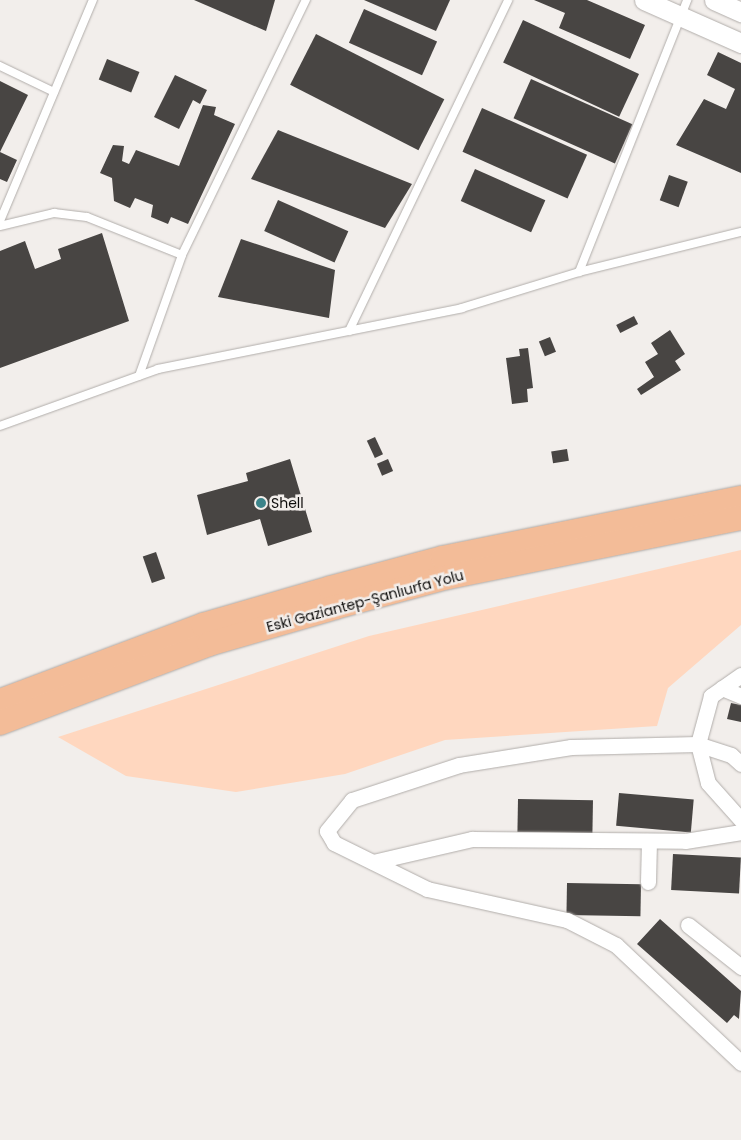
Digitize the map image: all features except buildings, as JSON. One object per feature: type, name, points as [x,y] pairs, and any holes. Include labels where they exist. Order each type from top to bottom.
[{"type":"main road","name":"Eski Gaziantep-Şanlıurfa Yolu","points":[[0,701],[203,626],[330,588],[443,558],[741,498]]},
{"type":"main road","name":"Eski Gaziantep-Şanlıurfa Yolu","points":[[0,723],[209,644],[336,607],[448,577],[741,518]]},
{"type":"street","points":[[644,0],[684,8],[741,43]]},
{"type":"street","points":[[714,0],[741,12]]},
{"type":"street","points":[[741,675],[711,696],[698,744],[708,783],[741,820]]},
{"type":"street","points":[[722,688],[741,696]]},
{"type":"street","points":[[741,764],[731,755],[698,744],[571,747],[468,764],[352,800],[327,831],[334,843],[427,889],[567,920],[616,945],[741,1063]]},
{"type":"street","points":[[373,862],[472,839],[685,841],[741,832]]},
{"type":"street","points":[[648,882],[649,840]]},
{"type":"street","points":[[688,925],[741,967]]},
{"type":"lane","points":[[0,221],[93,0]]},
{"type":"lane","points":[[139,376],[182,255],[306,0]]},
{"type":"lane","points":[[349,330],[508,0]]},
{"type":"lane","points":[[579,272],[684,8]]},
{"type":"lane","points":[[0,66],[54,92]]},
{"type":"lane","points":[[0,226],[54,213],[86,217],[182,255]]},
{"type":"lane","points":[[0,426],[139,376],[349,330],[462,308],[579,272],[741,232]]},
{"type":"shaded area","points":[[741,550],[741,625],[668,688],[657,726],[445,740],[345,774],[236,792],[126,776],[58,737],[369,636]]},
{"type":"place","name":"Shell","points":[[261,503]]}]
